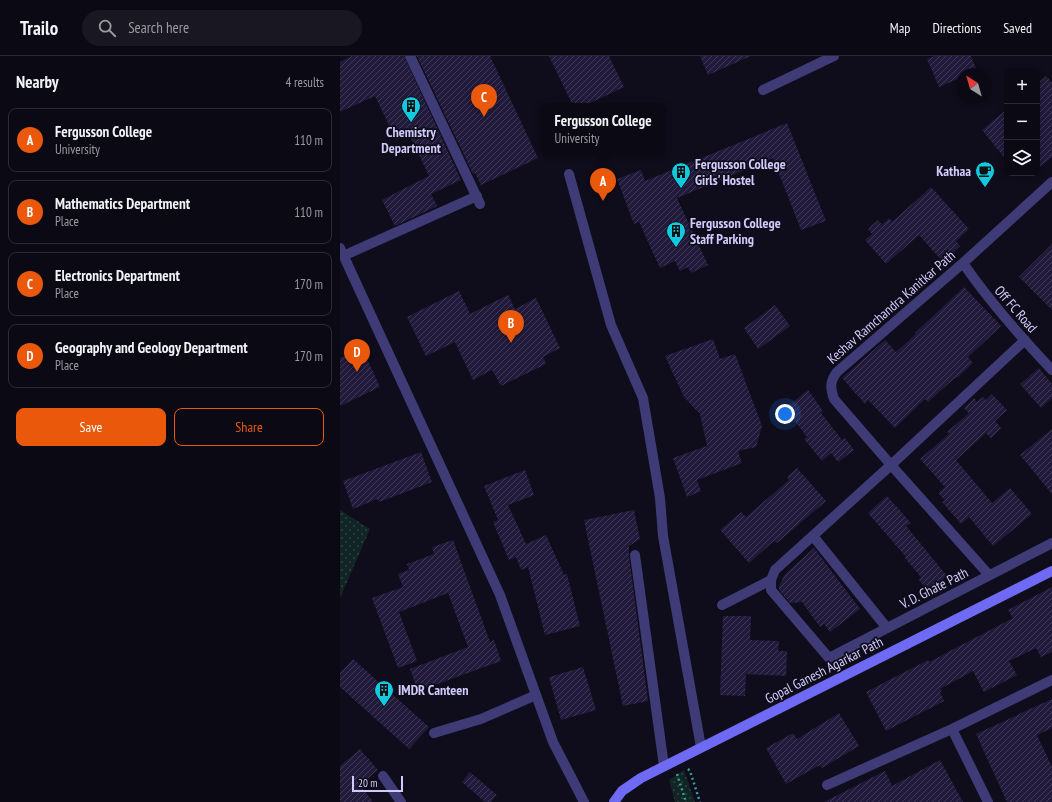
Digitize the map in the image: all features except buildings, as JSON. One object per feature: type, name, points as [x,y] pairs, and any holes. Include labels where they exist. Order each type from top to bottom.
[{"type":"street","points":[[410,56],[479,200],[342,252],[500,594],[553,742],[584,802]]},
{"type":"street","points":[[763,90],[834,56]]},
{"type":"street","points":[[569,174],[611,325],[643,398],[660,498],[664,536],[701,747]]},
{"type":"street","name":"Keshav Ramchandra Kanitkar Path","points":[[989,575],[834,399],[830,384],[832,378],[843,367],[1052,182]]},
{"type":"street","name":"Off FC Road","points":[[963,262],[981,289],[1052,370]]},
{"type":"street","points":[[722,605],[771,580],[775,570],[814,536],[1025,340]]},
{"type":"street","points":[[814,536],[887,628]]},
{"type":"street","name":"V. D. Ghate Path","points":[[771,580],[771,590],[829,658],[1052,543]]},
{"type":"street","points":[[635,555],[664,766]]},
{"type":"street","name":"Gopal Ganesh Agarkar Path","points":[[614,802],[622,791],[641,778],[1052,571]]},
{"type":"street","points":[[827,785],[952,729],[1052,680]]},
{"type":"street","points":[[434,733],[481,719],[536,695]]},
{"type":"street","points":[[952,729],[988,802]]},
{"type":"street","points":[[383,776],[401,802]]},
{"type":"path","points":[[678,759],[677,774],[686,802]]},
{"type":"path","points":[[678,759],[690,771],[700,802]]},
{"type":"green space","points":[[340,510],[370,529],[340,598]]},
{"type":"green space","points":[[684,770],[695,802],[675,802],[669,780]]},
{"type":"place","name":"Electronics Department","points":[[484,117]]},
{"type":"place","name":"Chemistry Department","points":[[411,123]]},
{"type":"place","name":"Kathaa","points":[[985,188]]},
{"type":"place","name":"Fergusson College Girls' Hostel","points":[[681,189]]},
{"type":"place","name":"Fergusson College","points":[[603,201]]},
{"type":"place","name":"Fergusson College Staff Parking","points":[[676,248]]},
{"type":"place","name":"Mathematics Department","points":[[511,343]]},
{"type":"place","name":"Geography and Geology Department","points":[[357,372]]},
{"type":"place","name":"IMDR Canteen","points":[[384,707]]}]
